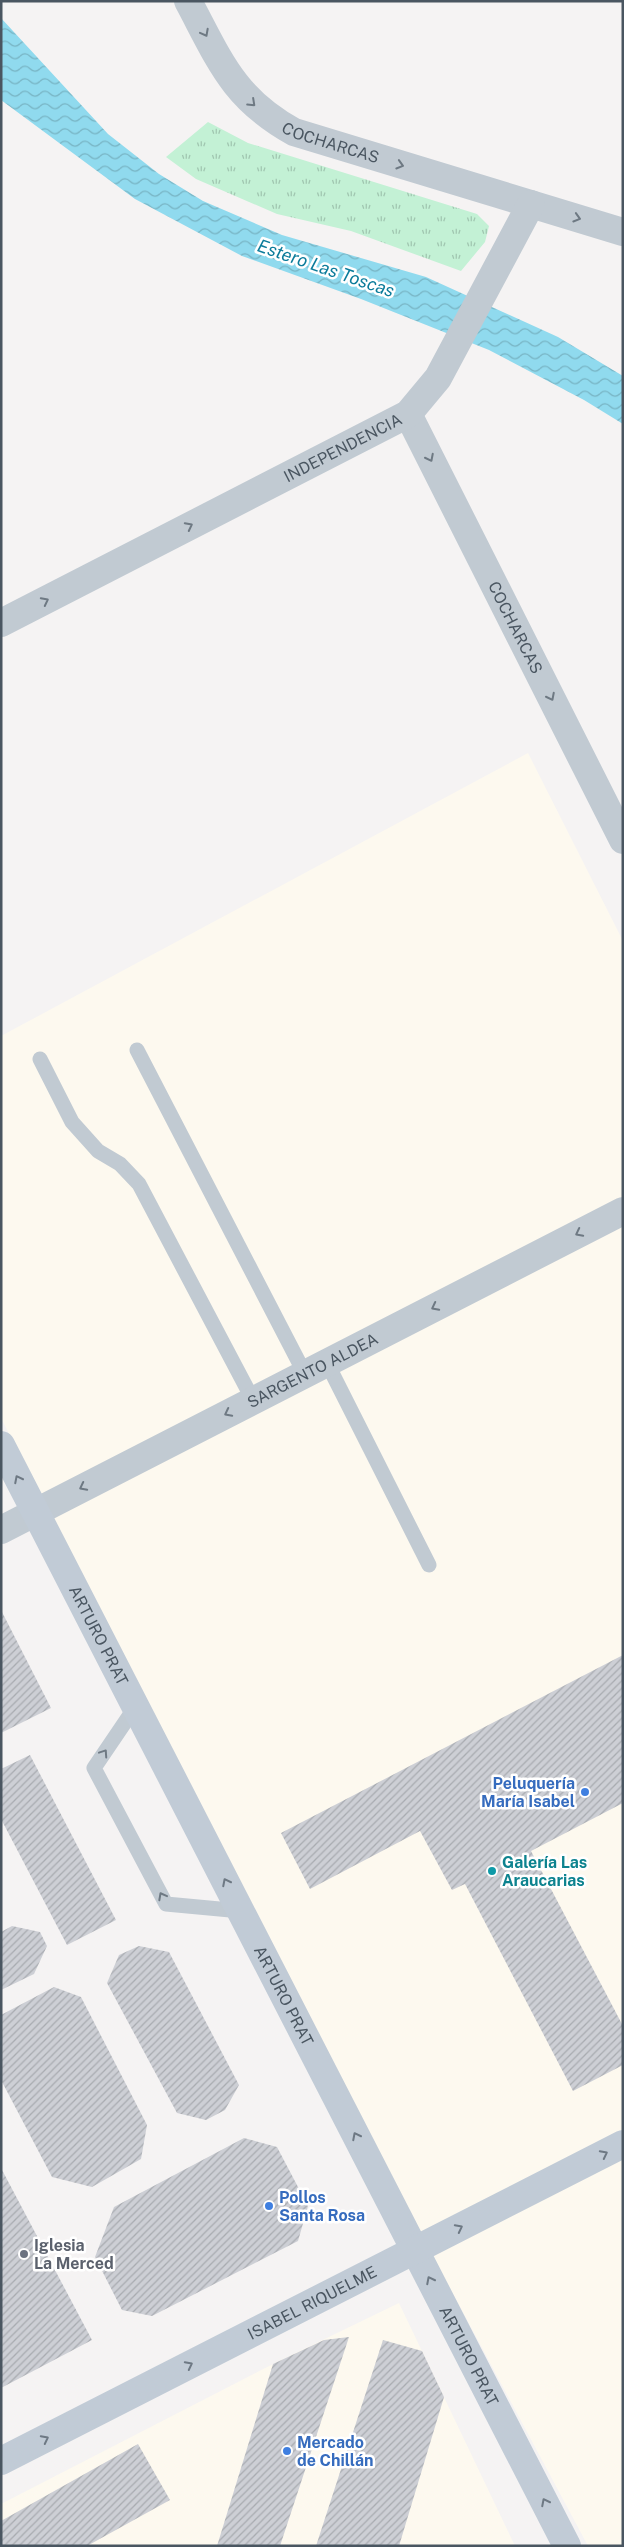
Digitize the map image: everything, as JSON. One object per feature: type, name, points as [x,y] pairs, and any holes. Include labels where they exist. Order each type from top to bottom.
[{"type":"street","name":"COCHARCAS","points":[[188,1],[235,84],[250,102],[271,119],[294,132],[531,204]]},
{"type":"street","points":[[531,204],[623,232]]},
{"type":"street","name":"INDEPENDENCIA","points":[[1,623],[408,414],[426,395],[449,358],[531,204]]},
{"type":"street","name":"COCHARCAS","points":[[408,414],[623,840]]},
{"type":"street","name":"SARGENTO ALDEA","points":[[1,1530],[623,1211]]},
{"type":"street","name":"ARTURO PRAT","points":[[1,1445],[567,2546]]},
{"type":"street","name":"ISABEL RIQUELME","points":[[1,2461],[623,2144]]},
{"type":"lane","points":[[137,1050],[429,1565]]},
{"type":"lane","points":[[40,1059],[72,1122],[98,1151],[120,1164],[140,1184],[253,1400]]},
{"type":"lane","points":[[136,1706],[94,1768],[166,1904],[240,1911]]},
{"type":"shaded area","points":[[528,753],[623,941],[623,2546],[588,2546],[412,2217],[1,1418],[1,1036]]},
{"type":"shaded area","name":"Mercado de Chillán","points":[[399,2303],[515,2546],[1,2546],[1,2504],[273,2364]]},
{"type":"green space","points":[[208,122],[248,143],[477,214],[489,226],[485,242],[461,271],[351,231],[277,214],[196,179],[166,157]]},
{"type":"water","name":"Estero Las Toscas","points":[[1,18],[108,134],[159,174],[203,201],[282,235],[426,277],[558,337],[623,376],[623,424],[584,400],[489,350],[361,299],[242,256],[135,199],[1,100]]},
{"type":"building","points":[[1,1610],[51,1708],[1,1733]]},
{"type":"building","name":"Galería Las Araucarias","points":[[623,1655],[623,1803],[531,1851],[623,2026],[623,2065],[573,2091],[465,1884],[452,1890],[420,1831],[310,1889],[281,1833]]},
{"type":"building","points":[[30,1755],[116,1920],[67,1945],[1,1819],[1,1769]]},
{"type":"building","points":[[12,1926],[40,1932],[47,1946],[34,1974],[1,1990],[1,1932]]},
{"type":"building","points":[[139,1946],[169,1952],[239,2085],[225,2110],[206,2120],[177,2113],[107,1983],[119,1955]]},
{"type":"building","points":[[54,1987],[81,1997],[147,2125],[141,2159],[92,2187],[52,2177],[1,2080],[1,2015]]},
{"type":"building","points":[[244,2138],[277,2147],[308,2206],[298,2241],[152,2316],[122,2310],[95,2257],[114,2207]]},
{"type":"building","name":"Iglesia La Merced","points":[[1,2168],[92,2340],[1,2388]]},
{"type":"building","points":[[349,2337],[280,2546],[217,2546],[273,2364],[324,2340]]},
{"type":"building","points":[[383,2340],[422,2351],[444,2397],[399,2546],[316,2546]]},
{"type":"building","points":[[138,2444],[170,2500],[87,2546],[1,2546],[1,2521]]},
{"type":"place","name":"Peluquería María Isabel","points":[[585,1792]]},
{"type":"place","name":"Galería Las Araucarias","points":[[492,1871]]},
{"type":"place","name":"Pollos Santa Rosa","points":[[269,2206]]},
{"type":"place","name":"Iglesia La Merced","points":[[24,2254]]},
{"type":"place","name":"Mercado de Chillán","points":[[287,2451]]}]
